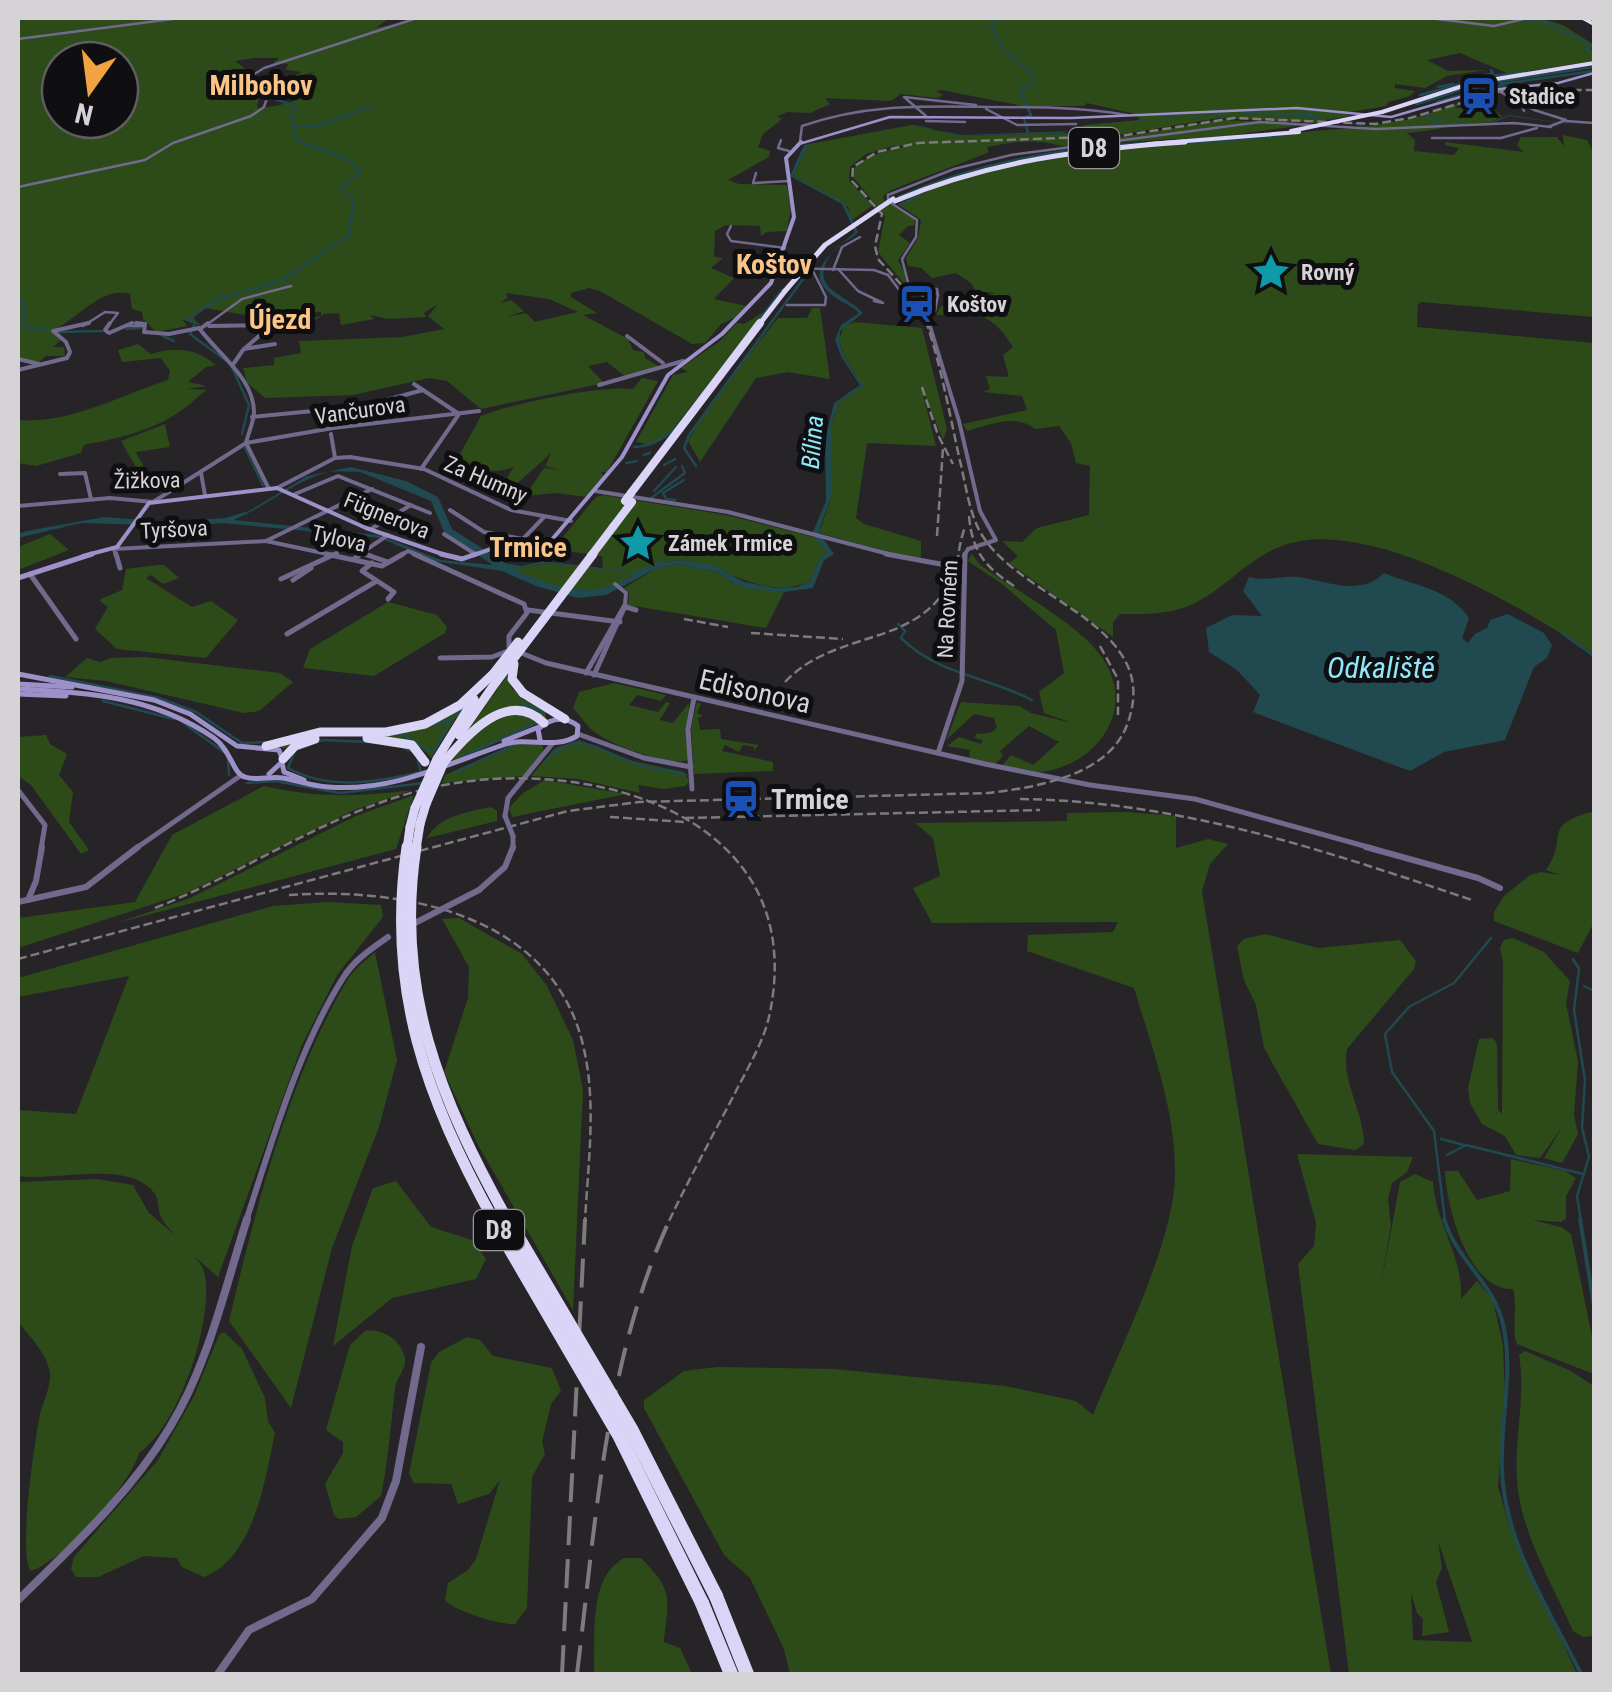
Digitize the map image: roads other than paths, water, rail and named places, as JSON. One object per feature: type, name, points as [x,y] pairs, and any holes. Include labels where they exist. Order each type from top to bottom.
[{"type":"highway","points":[[1584,18],[1594,24]]},
{"type":"highway","name":"D8","points":[[491,679],[524,646],[787,291],[840,238],[894,200],[960,172],[1040,153],[1289,127],[1385,112],[1482,84],[1594,67]]},
{"type":"highway","name":"D8","points":[[894,200],[950,177],[1042,154],[1299,132],[1482,84],[1594,67]]},
{"type":"highway","points":[[1436,95],[1482,84]]},
{"type":"highway","name":"D8","points":[[421,806],[422,792],[491,679],[610,526]]},
{"type":"highway","points":[[524,646],[512,672],[513,682],[565,719]]},
{"type":"highway","points":[[266,746],[320,732],[386,732],[414,727],[453,710],[491,679]]},
{"type":"highway","points":[[283,761],[300,744],[339,738],[405,742],[441,759],[475,727],[496,715],[524,711],[538,715],[542,725]]},
{"type":"highway","name":"D8","points":[[441,759],[421,806],[398,893],[396,947],[408,1021],[430,1090],[472,1180],[628,1452],[747,1674]]},
{"type":"highway","name":"D8","points":[[709,1599],[731,1674]]},
{"type":"main road","points":[[460,566],[488,548],[532,552],[550,544],[622,457],[668,376],[718,338],[771,283],[794,212],[786,172],[789,151],[800,142],[872,120],[1288,112],[1396,117],[1482,84],[1503,87],[1558,83],[1594,67]]},
{"type":"main road","name":"Žižkova","points":[[152,502],[278,488]]},
{"type":"main road","name":"Fügnerova","points":[[278,488],[384,537],[460,566]]},
{"type":"main road","points":[[114,549],[152,502]]},
{"type":"main road","name":"Tyršova","points":[[18,578],[114,549]]},
{"type":"main road","points":[[18,674],[123,693],[181,710],[237,746],[279,750],[287,774],[314,782],[389,782],[438,770],[542,725],[565,719],[576,724],[578,734],[569,742],[512,742],[431,776],[387,786],[332,788],[264,776],[240,776],[224,746],[187,720],[130,700],[18,689]]},
{"type":"main road","points":[[18,689],[123,693]]},
{"type":"main road","points":[[540,740],[542,725]]},
{"type":"main road","points":[[233,763],[254,748]]},
{"type":"main road","points":[[264,776],[283,761]]},
{"type":"street","points":[[18,39],[180,18]]},
{"type":"street","points":[[18,187],[134,163],[172,143],[241,121],[264,107],[269,89],[253,77],[275,61],[342,42],[370,28],[417,18]]},
{"type":"street","points":[[1429,18],[1504,24],[1528,18]]},
{"type":"street","points":[[1482,84],[1564,122],[1594,123]]},
{"type":"street","points":[[965,122],[926,118],[904,98],[950,100],[986,108],[1005,124],[1019,127],[1076,124]]},
{"type":"street","points":[[1524,112],[1522,106],[1528,106]]},
{"type":"street","points":[[800,142],[802,126],[870,107],[1084,108],[1127,115]]},
{"type":"street","points":[[1288,112],[1289,127]]},
{"type":"street","points":[[959,117],[971,127]]},
{"type":"street","points":[[927,314],[925,297],[909,286],[902,259],[916,237],[917,220],[886,200],[899,188],[954,169],[1026,152],[1260,122],[1289,127],[1394,129],[1510,123],[1551,127]]},
{"type":"street","points":[[1432,138],[1501,138],[1564,122]]},
{"type":"street","points":[[781,140],[778,148],[789,151]]},
{"type":"street","points":[[756,173],[754,183],[789,181]]},
{"type":"street","points":[[731,226],[727,234],[731,241],[784,248]]},
{"type":"street","points":[[836,270],[842,248],[860,236]]},
{"type":"street","points":[[757,246],[760,240]]},
{"type":"street","points":[[777,268],[883,273],[909,302],[928,304]]},
{"type":"street","points":[[787,305],[825,305],[826,296],[813,270]]},
{"type":"street","points":[[836,270],[874,301]]},
{"type":"street","points":[[206,326],[242,299],[291,286]]},
{"type":"street","points":[[927,314],[935,310],[939,295]]},
{"type":"street","points":[[18,370],[62,360],[70,354],[66,342],[54,332],[84,327],[106,312],[118,314],[106,332],[137,323],[145,324],[144,332],[159,334],[206,326],[275,326]]},
{"type":"street","name":"Na Rovném","points":[[927,314],[980,511],[996,540],[968,549],[962,568],[962,680],[938,753]]},
{"type":"street","points":[[234,363],[244,348],[275,326],[277,318]]},
{"type":"street","points":[[196,328],[218,354],[234,363],[253,406],[246,443],[268,487]]},
{"type":"street","points":[[627,336],[663,364]]},
{"type":"street","points":[[244,348],[275,344]]},
{"type":"street","points":[[18,360],[39,364]]},
{"type":"street","points":[[599,385],[683,361]]},
{"type":"street","points":[[414,384],[457,413],[422,469]]},
{"type":"street","points":[[252,418],[364,406],[423,390]]},
{"type":"street","name":"Vančurova","points":[[246,443],[479,411]]},
{"type":"street","points":[[278,488],[335,458],[331,434]]},
{"type":"street","points":[[152,502],[246,443]]},
{"type":"street","name":"Za Humny","points":[[335,458],[350,456],[375,464],[422,469],[511,510],[571,520]]},
{"type":"street","points":[[60,474],[85,472],[92,499]]},
{"type":"street","points":[[200,473],[205,495]]},
{"type":"street","points":[[292,493],[335,476],[430,512]]},
{"type":"street","name":"Tyršova","points":[[114,549],[266,541],[372,489]]},
{"type":"street","points":[[595,491],[728,512],[921,563],[962,568]]},
{"type":"street","name":"Žižkova","points":[[18,506],[92,499],[152,502]]},
{"type":"street","points":[[371,529],[411,505]]},
{"type":"street","points":[[450,510],[470,527],[499,538],[550,544]]},
{"type":"street","points":[[521,540],[544,517]]},
{"type":"street","points":[[444,534],[476,554]]},
{"type":"street","points":[[355,558],[384,537]]},
{"type":"street","points":[[488,548],[499,538]]},
{"type":"street","name":"Tylova","points":[[266,541],[337,553],[382,566],[408,551],[460,566]]},
{"type":"street","points":[[114,549],[120,568]]},
{"type":"street","points":[[281,579],[337,553]]},
{"type":"street","points":[[362,553],[388,562]]},
{"type":"street","points":[[372,563],[362,571],[390,588],[390,598]]},
{"type":"street","points":[[292,580],[314,565]]},
{"type":"street","points":[[460,566],[520,601],[528,610],[617,621]]},
{"type":"street","points":[[28,572],[55,615],[76,639]]},
{"type":"street","points":[[287,634],[375,582]]},
{"type":"street","points":[[590,674],[626,606],[624,590],[615,584]]},
{"type":"street","points":[[626,606],[636,610]]},
{"type":"street","points":[[440,658],[497,656],[510,650],[509,636],[528,610]]},
{"type":"street","name":"Edisonova","points":[[510,650],[590,674],[975,762],[1090,785],[1195,799],[1478,878],[1500,888]]},
{"type":"street","points":[[692,789],[688,729],[694,698]]},
{"type":"street","points":[[578,734],[644,758],[692,767]]},
{"type":"street","points":[[18,1600],[110,1509],[170,1427],[198,1369],[272,1138],[298,1071],[343,978],[360,956],[388,937],[479,890],[505,866],[514,844],[504,816],[508,798],[552,744]]},
{"type":"street","points":[[18,902],[69,892],[98,880],[146,839],[240,776]]},
{"type":"street","points":[[18,790],[45,825],[36,881],[28,900]]},
{"type":"street","points":[[218,1674],[249,1630],[312,1600],[388,1506],[421,1347]]},
{"type":"water","points":[[1248,112],[1311,114],[1375,128],[1430,127],[1442,120],[1485,125],[1509,115],[1594,128],[1509,116],[1486,126],[1444,121],[1431,128],[1375,129],[1325,118],[1248,113],[1083,126],[1085,125]]},
{"type":"water","points":[[937,130],[962,135],[1068,131],[961,136]]},
{"type":"water","points":[[809,144],[793,176],[845,203],[858,232],[842,243],[855,232],[842,204],[790,176],[804,145]]},
{"type":"water","points":[[832,253],[823,274],[825,282],[863,313],[840,331],[840,339],[846,360],[864,386],[840,401],[835,412],[831,493],[819,533],[834,554],[824,560],[813,588],[784,592],[752,589],[734,584],[718,572],[677,564],[655,569],[606,595],[578,598],[502,571],[434,561],[380,538],[223,523],[81,523],[18,538],[18,534],[27,531],[104,517],[168,522],[225,518],[249,511],[307,476],[330,471],[305,480],[234,520],[379,535],[441,560],[493,565],[445,534],[431,501],[360,472],[331,471],[351,467],[406,481],[438,497],[452,529],[505,563],[521,566],[544,561],[635,572],[655,563],[679,560],[713,565],[744,582],[775,588],[797,587],[810,581],[827,551],[813,532],[826,501],[825,440],[834,403],[860,385],[842,358],[835,340],[841,325],[859,313],[823,286],[820,276]],"holes":[[[547,563],[633,573],[635,574],[619,583],[589,590],[544,582],[513,569]]]},
{"type":"water","name":"Odkaliště","points":[[1384,573],[1431,590],[1461,608],[1469,618],[1462,638],[1468,643],[1487,628],[1490,620],[1508,614],[1544,633],[1552,645],[1547,658],[1534,667],[1505,740],[1444,752],[1410,771],[1253,712],[1260,695],[1237,670],[1209,652],[1206,628],[1232,615],[1262,616],[1243,591],[1249,577],[1298,577],[1354,586]]},
{"type":"waterway","points":[[997,18],[991,25],[1004,50],[1034,76],[1035,81],[1020,91],[1031,115],[1024,118],[1028,133]]},
{"type":"waterway","points":[[1488,18],[1536,20]]},
{"type":"waterway","points":[[1536,18],[1589,44],[1587,49],[1594,52]]},
{"type":"waterway","points":[[1508,80],[1594,67]]},
{"type":"waterway","points":[[1465,80],[1493,73],[1491,70]]},
{"type":"waterway","points":[[1529,105],[1501,84],[1594,71]]},
{"type":"waterway","points":[[1489,76],[1529,72]]},
{"type":"waterway","points":[[1491,85],[1506,80]]},
{"type":"waterway","points":[[1420,95],[1471,81]]},
{"type":"waterway","points":[[1480,84],[1494,81]]},
{"type":"waterway","points":[[1438,87],[1453,84]]},
{"type":"waterway","points":[[1455,91],[1485,86],[1480,84]]},
{"type":"waterway","points":[[1468,87],[1480,84]]},
{"type":"waterway","points":[[1484,84],[1491,85]]},
{"type":"waterway","points":[[1491,85],[1500,86]]},
{"type":"waterway","points":[[276,86],[281,91],[275,99],[295,106],[291,117],[298,141],[348,160],[360,170]]},
{"type":"waterway","points":[[1437,102],[1478,90]]},
{"type":"waterway","points":[[1417,104],[1454,92]]},
{"type":"waterway","points":[[297,126],[314,127],[372,106]]},
{"type":"waterway","points":[[1423,114],[1438,123]]},
{"type":"waterway","points":[[1186,143],[1279,136]]},
{"type":"waterway","points":[[899,197],[1019,159],[1144,143]]},
{"type":"waterway","points":[[979,170],[1034,157]]},
{"type":"waterway","points":[[225,360],[190,334],[195,323],[187,319],[218,299],[282,281],[350,234],[353,200],[342,188],[360,172]]},
{"type":"waterway","points":[[900,205],[920,194]]},
{"type":"waterway","points":[[696,466],[684,448],[689,435],[806,275]]},
{"type":"waterway","points":[[759,320],[782,290]]},
{"type":"waterway","points":[[18,299],[26,307],[22,326],[50,331]]},
{"type":"waterway","points":[[126,329],[140,328]]},
{"type":"waterway","points":[[59,332],[102,331]]},
{"type":"waterway","points":[[163,336],[174,341]]},
{"type":"waterway","points":[[231,365],[249,405],[242,434]]},
{"type":"waterway","points":[[634,447],[667,435],[705,389]]},
{"type":"waterway","points":[[245,448],[263,485]]},
{"type":"waterway","points":[[644,455],[650,453]]},
{"type":"waterway","points":[[664,465],[675,459]]},
{"type":"waterway","points":[[626,463],[637,461]]},
{"type":"waterway","points":[[651,498],[685,473],[682,466]]},
{"type":"waterway","points":[[654,491],[676,467]]},
{"type":"waterway","points":[[675,500],[666,499],[663,493],[684,480]]},
{"type":"waterway","points":[[898,624],[905,631],[901,638],[930,660],[1032,700]]},
{"type":"waterway","points":[[1563,634],[1594,656]]},
{"type":"waterway","points":[[50,676],[159,698],[196,712],[242,743],[266,742]]},
{"type":"waterway","points":[[103,701],[174,719]]},
{"type":"waterway","points":[[522,703],[544,712]]},
{"type":"waterway","points":[[457,717],[463,707]]},
{"type":"waterway","points":[[393,735],[451,719],[433,753]]},
{"type":"waterway","points":[[182,722],[224,752]]},
{"type":"waterway","points":[[460,758],[538,722]]},
{"type":"waterway","points":[[401,734],[429,751]]},
{"type":"waterway","points":[[323,740],[393,743],[416,753],[421,772],[336,782],[288,768],[295,750],[323,740]]},
{"type":"waterway","points":[[544,763],[576,743],[686,775]]},
{"type":"waterway","points":[[454,773],[516,744]]},
{"type":"waterway","points":[[228,759],[229,775]]},
{"type":"waterway","points":[[247,783],[275,781],[340,793],[424,783]]},
{"type":"waterway","points":[[1445,1221],[1434,1131],[1392,1072],[1385,1034],[1409,1007],[1454,983],[1491,938]]},
{"type":"waterway","points":[[1573,959],[1579,969],[1574,1010],[1585,1080],[1582,1127],[1589,1157],[1577,1196],[1581,1221]]},
{"type":"waterway","points":[[1584,986],[1594,991]]},
{"type":"waterway","points":[[1441,1139],[1464,1145]]},
{"type":"waterway","points":[[1447,1155],[1466,1145],[1583,1174]]},
{"type":"waterway","points":[[1444,1219],[1457,1247],[1491,1296],[1503,1324],[1507,1378],[1502,1469],[1511,1523],[1530,1575],[1581,1674]]},
{"type":"waterway","points":[[1580,1219],[1594,1306]]},
{"type":"railway","points":[[646,802],[989,793],[1028,787],[1087,767],[1118,742],[1127,725],[1133,691],[1126,663],[1109,639],[1027,579],[982,535],[968,499],[928,327],[917,302],[878,259],[875,246],[882,214],[852,181],[853,167],[877,152],[918,143],[1120,136],[1234,118],[1375,124],[1410,118],[1505,90],[1594,90]]},
{"type":"railway","points":[[922,387],[938,435],[953,464]]},
{"type":"railway","points":[[937,536],[943,448]]},
{"type":"railway","points":[[969,516],[973,539],[982,557],[1014,586]]},
{"type":"railway","points":[[949,628],[965,527]]},
{"type":"railway","points":[[785,682],[828,653],[899,628],[920,616],[938,600],[953,576]]},
{"type":"railway","points":[[684,619],[728,627]]},
{"type":"railway","points":[[751,633],[843,639]]},
{"type":"railway","points":[[1100,646],[1118,679],[1118,715]]},
{"type":"railway","points":[[155,908],[350,814],[418,791],[479,780],[545,779],[609,789],[646,802]]},
{"type":"railway","points":[[1020,799],[1079,802],[1194,819],[1361,863],[1472,900]]},
{"type":"railway","points":[[18,959],[568,811],[646,802]]},
{"type":"railway","points":[[646,802],[669,810],[719,843],[755,888],[773,946],[769,1017],[763,1036],[669,1221]]},
{"type":"railway","points":[[685,818],[1040,810]]},
{"type":"railway","points":[[610,817],[685,822]]},
{"type":"railway","points":[[289,895],[379,897],[424,904],[467,918],[506,938],[540,965],[566,1001],[587,1067],[590,1133],[585,1221]]},
{"type":"railway","points":[[562,1674],[585,1219]]},
{"type":"railway","points":[[577,1674],[606,1442],[617,1385],[648,1273],[670,1219]]},
{"type":"place","name":"Stadice","points":[[1479,96]]},
{"type":"place","name":"Rovný","points":[[1271,272]]},
{"type":"place","name":"Koštov","points":[[917,304]]},
{"type":"place","name":"Zámek Trmice","points":[[638,543]]},
{"type":"place","name":"Trmice","points":[[741,799]]},
{"type":"district","name":"Milbohov","points":[[261,85]]},
{"type":"district","name":"Koštov","points":[[774,264]]},
{"type":"district","name":"Újezd","points":[[280,319]]},
{"type":"district","name":"Trmice","points":[[528,547]]},
{"type":"water label","name":"Bílina","points":[[812,442]]}]
